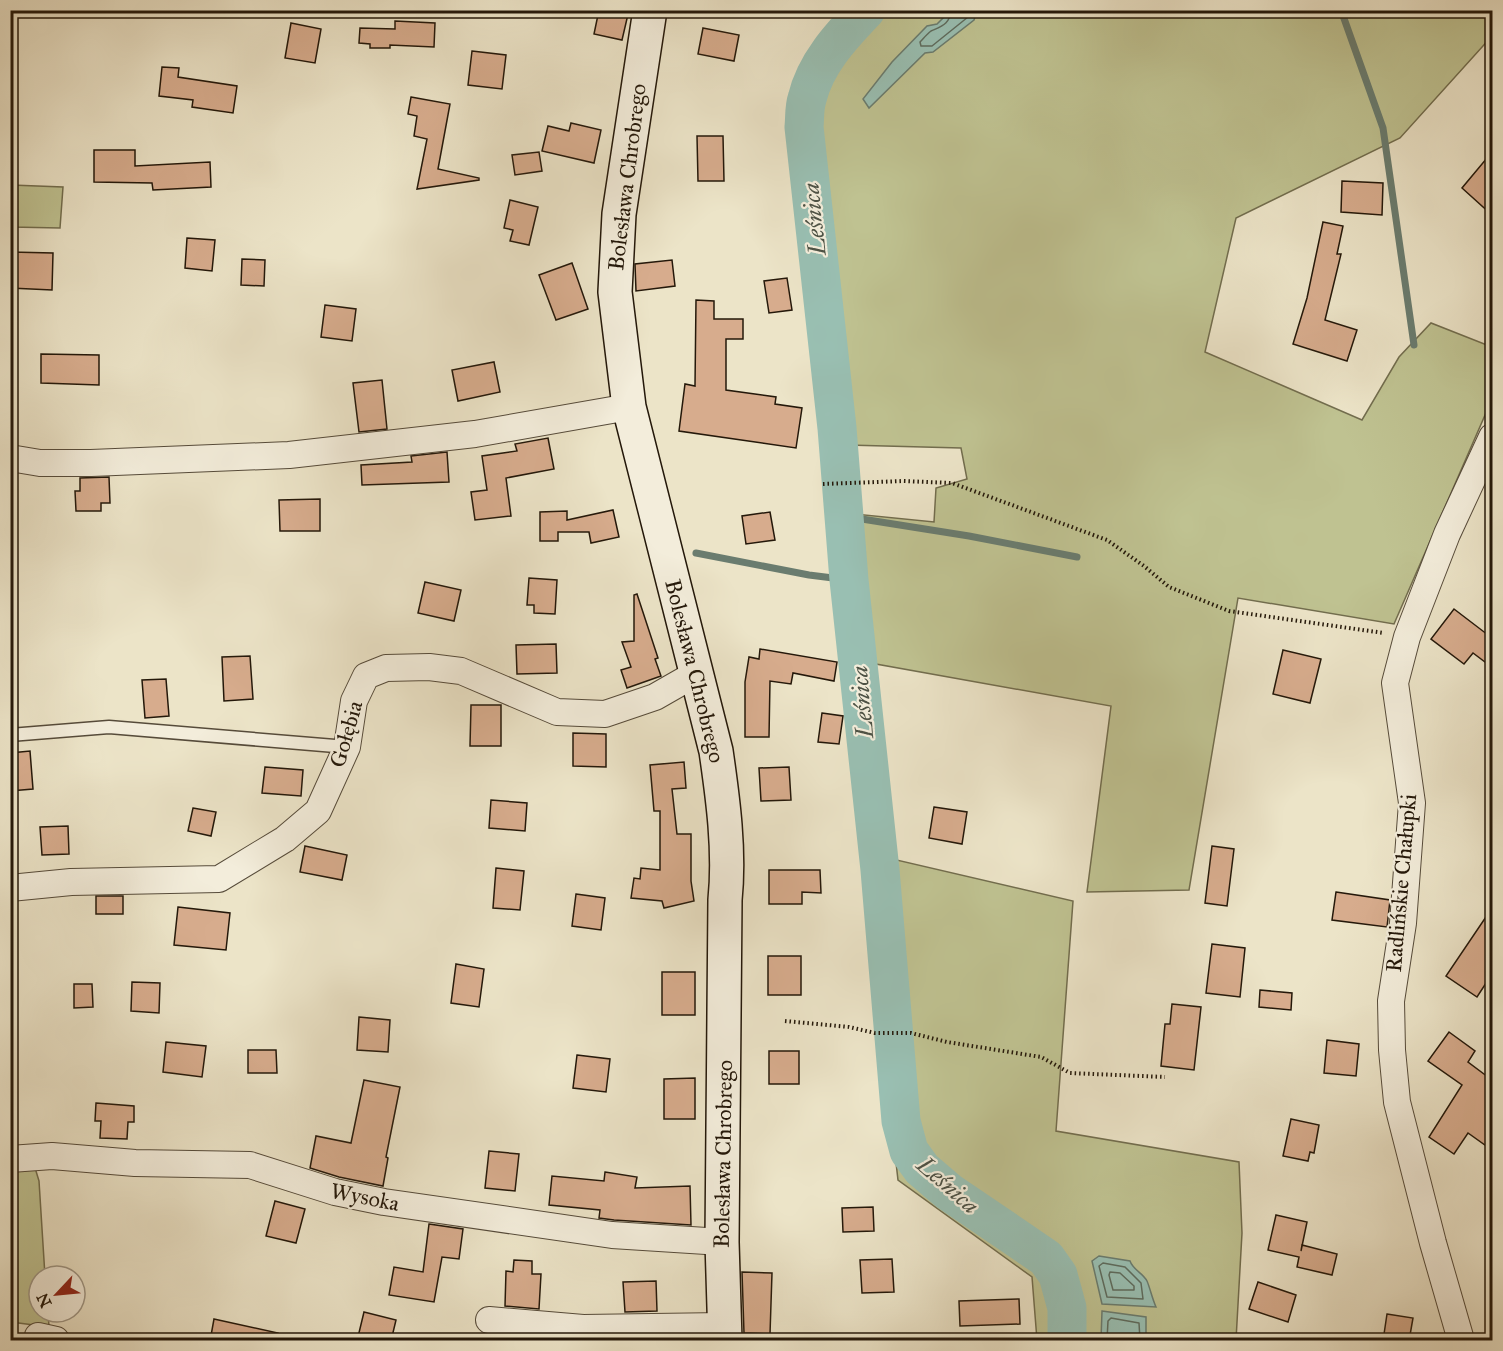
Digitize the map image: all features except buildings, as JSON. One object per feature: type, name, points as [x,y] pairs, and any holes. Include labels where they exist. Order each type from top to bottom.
[{"type":"street","name":"Bolesława Chrobrego","points":[[650,10],[619,214],[615,292],[629,407],[716,751],[722,789],[727,880],[722,1242],[724,1333]]},
{"type":"street","points":[[10,458],[40,463],[91,463],[289,455],[475,434],[629,407]]},
{"type":"street","name":"Radlińskie Chałupki","points":[[1461,1341],[1433,1243],[1398,1102],[1392,1050],[1391,1001],[1403,923],[1412,803],[1395,683],[1407,637],[1447,534],[1492,437]]},
{"type":"street","name":"Gołębia","points":[[10,888],[71,882],[219,879],[285,839],[318,811],[347,747],[354,701],[366,676],[386,668],[429,667],[461,671],[557,712],[605,714],[655,697],[697,673]]},
{"type":"street","name":"Wysoka","points":[[10,1159],[52,1156],[135,1163],[250,1165],[335,1192],[384,1202],[612,1235],[722,1242]]},
{"type":"street","points":[[489,1320],[583,1328],[724,1333]]},
{"type":"street","points":[[38,1341],[38,1336],[56,1341]]},
{"type":"lane","points":[[10,735],[109,727],[347,747]]},
{"type":"path","points":[[823,484],[903,481],[952,483],[1107,540],[1169,587],[1229,611],[1407,637]]},
{"type":"path","points":[[786,1021],[849,1027],[875,1033],[912,1033],[966,1045],[1041,1057],[1070,1073],[1165,1077]]},
{"type":"green space","points":[[889,11],[1492,11],[1492,36],[1400,138],[1236,218],[1205,352],[1362,420],[1399,357],[1431,323],[1492,347],[1492,399],[1394,624],[1238,598],[1189,890],[1087,892],[1111,706],[870,663],[855,514],[934,522],[936,488],[967,479],[961,448],[847,445],[816,117],[821,90],[836,61]]},
{"type":"green space","points":[[11,185],[63,187],[60,228],[11,227]]},
{"type":"green space","points":[[870,663],[892,859],[1073,901],[1056,1131],[1239,1162],[1242,1233],[1236,1340],[1037,1340],[1032,1277],[898,1180],[868,914],[851,705]]},
{"type":"green space","points":[[29,1148],[39,1181],[44,1264],[27,1264],[27,1324],[49,1324],[49,1327],[11,1322],[11,1149]]},
{"type":"water","points":[[946,10],[977,11],[974,20],[933,52],[925,53],[869,108],[863,99],[892,62],[927,26],[937,24],[944,17]]},
{"type":"water","points":[[1099,1256],[1130,1261],[1147,1281],[1156,1307],[1102,1304],[1092,1261]]},
{"type":"water","points":[[1102,1311],[1146,1317],[1146,1340],[1101,1340]]},
{"type":"waterway","name":"Leśnica","points":[[866,10],[838,40],[816,74],[806,102],[804,127],[837,428],[849,580],[880,870],[901,1121],[909,1151],[922,1169],[949,1192],[1046,1258],[1058,1275],[1067,1308],[1067,1340]]},
{"type":"waterway","points":[[1341,10],[1383,128],[1414,345]]},
{"type":"waterway","points":[[843,516],[969,536],[1077,557]]},
{"type":"waterway","points":[[696,553],[809,575],[849,580]]}]
